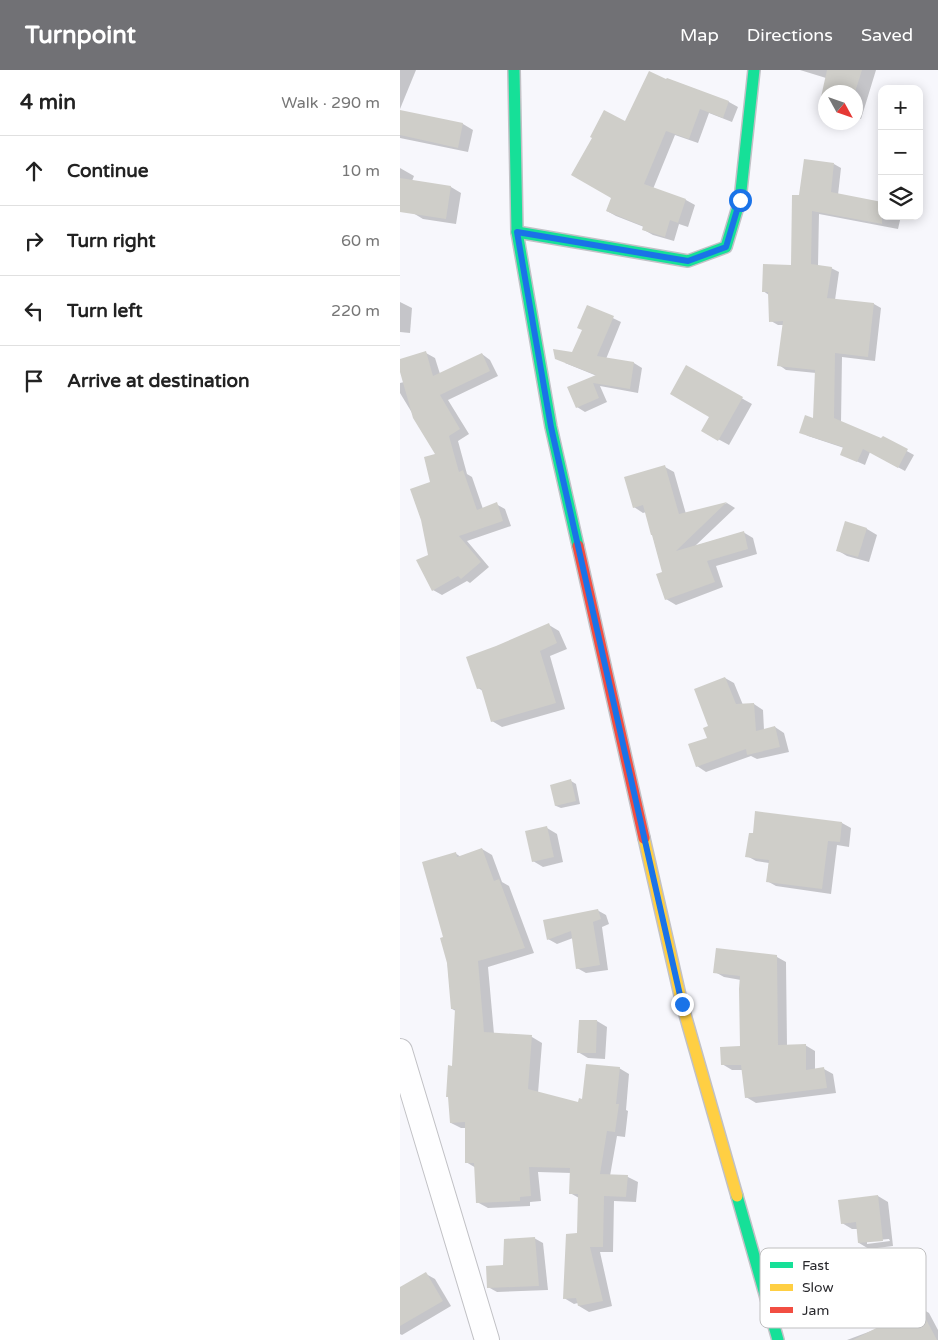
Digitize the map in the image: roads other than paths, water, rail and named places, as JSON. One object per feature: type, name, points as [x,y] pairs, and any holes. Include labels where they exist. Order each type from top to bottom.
[{"type":"street","points":[[517,232],[688,261],[726,247],[740,200],[754,70]]},
{"type":"street","points":[[512,72],[517,232],[551,427],[682,1004],[760,1277]]},
{"type":"street","points":[[400,1051],[487,1340]]}]
